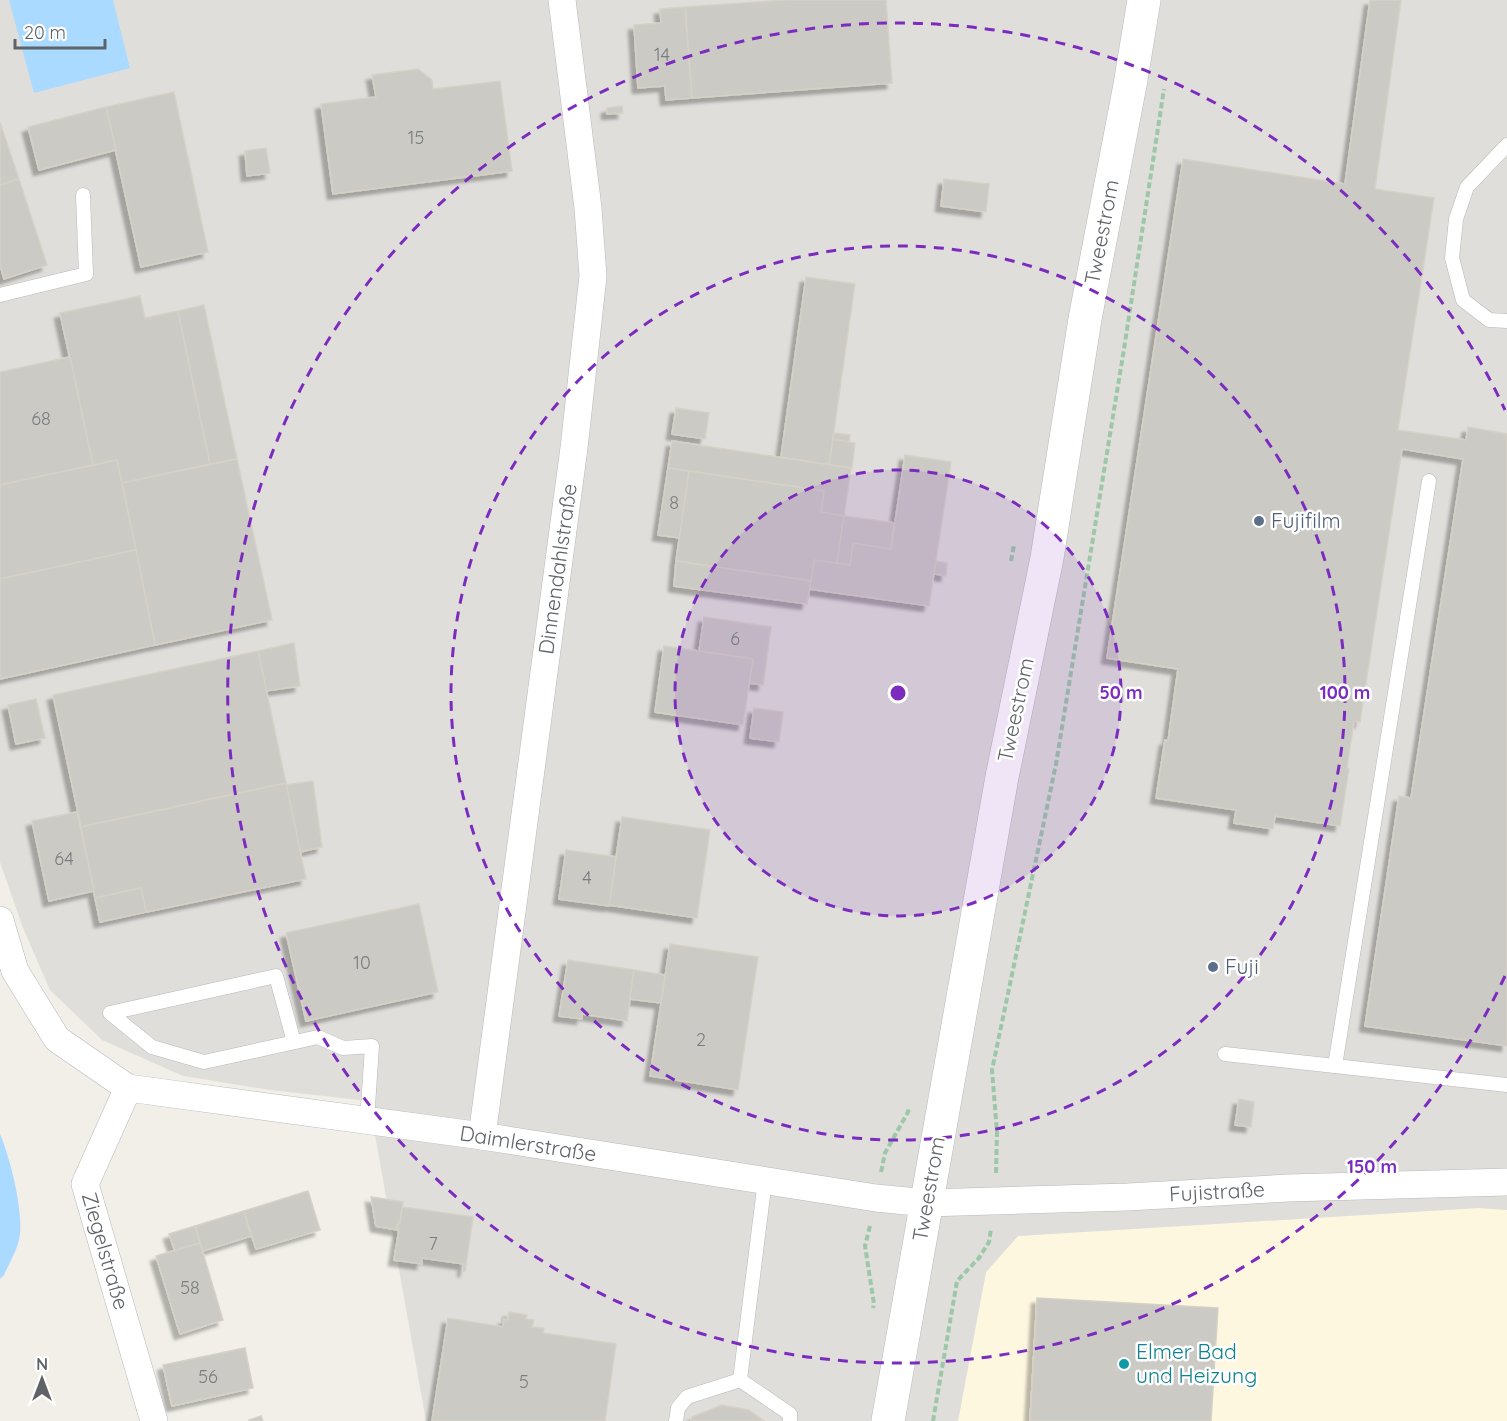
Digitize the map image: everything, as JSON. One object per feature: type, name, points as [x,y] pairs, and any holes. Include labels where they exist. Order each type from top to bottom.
[{"type":"main road","name":"Tweestrom","points":[[888,1421],[1002,777],[1047,558],[1085,319],[1144,0]]},
{"type":"street","name":"Dinnendahlstraße","points":[[482,1136],[573,460],[593,276],[588,208],[562,0]]},
{"type":"street","points":[[0,920],[15,972],[57,1039],[128,1088]]},
{"type":"street","name":"Daimlerstraße","points":[[128,1088],[482,1136],[876,1198],[927,1203]]},
{"type":"street","name":"Ziegelstraße","points":[[128,1088],[85,1184],[154,1421]]},
{"type":"street","name":"Fujistraße","points":[[927,1203],[1128,1197],[1288,1188],[1507,1182]]},
{"type":"lane","points":[[1507,145],[1467,187],[1456,219],[1452,258],[1463,300],[1489,320],[1507,321]]},
{"type":"lane","points":[[0,295],[86,274],[83,195]]},
{"type":"lane","points":[[1335,1066],[1429,481]]},
{"type":"lane","points":[[294,1042],[276,976],[110,1013],[152,1047],[204,1062],[318,1037],[343,1048],[372,1046],[367,1121]]},
{"type":"lane","points":[[1225,1054],[1507,1085]]},
{"type":"lane","points":[[740,1380],[765,1180]]},
{"type":"lane","points":[[676,1421],[678,1408],[687,1397],[740,1380]]},
{"type":"lane","points":[[740,1380],[790,1414],[790,1421]]},
{"type":"path","points":[[933,1421],[957,1281],[979,1258],[989,1242],[995,1201],[997,1132],[992,1070],[1056,764],[1123,360],[1165,84]]},
{"type":"path","points":[[1011,564],[1015,540]]},
{"type":"path","points":[[872,1316],[874,1304],[866,1246],[885,1152],[908,1112],[910,1100]]},
{"type":"shaded area","points":[[0,0],[1507,0],[1507,1210],[1478,1208],[1018,1236],[986,1272],[958,1421],[426,1421],[369,1101],[270,1090],[183,1076],[102,1040],[50,990],[23,928],[0,862]]},
{"type":"shaded area","points":[[1478,1208],[1507,1210],[1507,1421],[958,1421],[986,1272],[1018,1236]]},
{"type":"water","points":[[9,0],[113,0],[130,68],[34,93]]},
{"type":"water","points":[[0,1134],[16,1187],[20,1229],[16,1249],[0,1279]]},
{"type":"building","points":[[785,0],[886,0],[892,83],[692,98],[685,7]]},
{"type":"building","name":"Fujifilm","points":[[1370,0],[1401,0],[1375,189],[1434,198],[1398,430],[1466,440],[1468,427],[1507,434],[1507,1046],[1365,1026],[1399,796],[1411,798],[1463,459],[1402,449],[1360,722],[1354,721],[1340,826],[1275,816],[1273,829],[1234,823],[1236,810],[1156,798],[1165,740],[1168,741],[1178,669],[1107,658],[1183,159],[1345,184]]},
{"type":"building","points":[[685,7],[692,98],[666,100],[665,86],[638,88],[634,25],[661,23],[660,9]]},
{"type":"building","points":[[418,69],[432,80],[433,89],[500,81],[512,171],[333,194],[321,104],[376,97],[372,75]]},
{"type":"building","points":[[174,92],[208,252],[141,267],[106,107]]},
{"type":"building","points":[[622,106],[623,113],[607,114],[607,108]]},
{"type":"building","points":[[106,107],[116,150],[39,170],[28,127]]},
{"type":"building","points":[[0,122],[19,179],[0,185]]},
{"type":"building","points":[[266,148],[270,173],[247,176],[245,151]]},
{"type":"building","points":[[19,179],[47,265],[4,279],[0,265],[0,185]]},
{"type":"building","points":[[944,179],[989,184],[986,212],[941,206]]},
{"type":"building","points":[[806,277],[855,284],[829,465],[781,457]]},
{"type":"building","points":[[140,296],[145,318],[178,311],[210,464],[122,483],[117,460],[93,465],[60,313]]},
{"type":"building","points":[[204,305],[237,459],[210,464],[178,311]]},
{"type":"building","points":[[70,357],[93,465],[0,485],[0,372]]},
{"type":"building","points":[[676,408],[709,413],[705,439],[672,434]]},
{"type":"building","points":[[834,433],[850,435],[849,442],[833,439]]},
{"type":"building","points":[[833,439],[855,443],[852,468],[829,465]]},
{"type":"building","points":[[672,441],[851,468],[844,516],[821,512],[824,491],[668,468]]},
{"type":"building","points":[[905,455],[951,462],[929,606],[809,589],[814,560],[850,565],[853,543],[891,549]]},
{"type":"building","points":[[237,459],[272,620],[155,645],[122,483]]},
{"type":"building","points":[[117,460],[136,550],[0,579],[0,485]]},
{"type":"building","points":[[668,468],[689,471],[680,538],[658,535]]},
{"type":"building","points":[[689,471],[824,491],[821,512],[844,516],[837,563],[814,560],[811,581],[676,561]]},
{"type":"building","points":[[844,516],[894,523],[891,549],[853,543],[850,565],[837,563]]},
{"type":"building","points":[[136,550],[155,645],[0,679],[0,579]]},
{"type":"building","points":[[676,561],[811,581],[807,604],[674,586]]},
{"type":"building","points":[[936,561],[947,563],[946,576],[934,574]]},
{"type":"building","points":[[704,617],[771,627],[763,685],[749,683],[753,659],[699,651]]},
{"type":"building","points":[[294,643],[300,686],[266,691],[258,651]]},
{"type":"building","points":[[664,646],[753,659],[743,725],[655,712]]},
{"type":"building","points":[[258,651],[286,783],[81,827],[53,695]]},
{"type":"building","points":[[36,699],[45,738],[16,744],[8,705]]},
{"type":"building","points":[[754,708],[783,712],[779,742],[750,738]]},
{"type":"building","points":[[313,781],[322,847],[300,852],[286,785]]},
{"type":"building","points":[[286,783],[306,879],[146,912],[141,888],[95,898],[81,827]]},
{"type":"building","points":[[77,812],[94,891],[49,901],[32,821]]},
{"type":"building","points":[[622,817],[710,830],[697,918],[609,905]]},
{"type":"building","points":[[566,850],[616,857],[609,906],[559,899]]},
{"type":"building","points":[[141,888],[146,912],[100,922],[95,898]]},
{"type":"building","points":[[419,904],[438,992],[306,1021],[286,933]]},
{"type":"building","points":[[670,944],[758,957],[738,1090],[650,1076]]},
{"type":"building","points":[[568,960],[634,970],[627,1021],[582,1014],[582,1019],[559,1016]]},
{"type":"building","points":[[634,970],[665,975],[661,1003],[630,999]]},
{"type":"building","points":[[1239,1099],[1254,1102],[1251,1127],[1235,1125]]},
{"type":"building","points":[[308,1191],[320,1230],[256,1249],[244,1211]]},
{"type":"building","points":[[371,1197],[403,1202],[398,1230],[376,1226]]},
{"type":"building","points":[[402,1207],[473,1217],[465,1271],[463,1271],[464,1264],[422,1258],[422,1264],[394,1260]]},
{"type":"building","points":[[244,1211],[251,1236],[203,1251],[195,1226]]},
{"type":"building","points":[[195,1226],[200,1243],[175,1251],[169,1234]]},
{"type":"building","points":[[200,1243],[223,1320],[180,1334],[156,1256]]},
{"type":"building","name":"Elmer Bad und Heizung","points":[[1037,1298],[1218,1308],[1211,1421],[1030,1421]]},
{"type":"building","points":[[509,1312],[527,1315],[526,1319],[534,1320],[532,1327],[544,1328],[543,1333],[616,1344],[605,1421],[432,1421],[448,1318],[503,1327],[504,1319],[508,1320]]},
{"type":"building","points":[[245,1348],[253,1388],[172,1406],[163,1365]]},
{"type":"building","points":[[722,1405],[749,1410],[764,1421],[691,1421],[692,1417]]},
{"type":"building","points":[[261,1416],[263,1421],[249,1420]]},
{"type":"place","name":"Fujifilm","points":[[1259,521]]},
{"type":"place","name":"Fuji","points":[[1213,967]]},
{"type":"place","name":"Elmer Bad und Heizung","points":[[1124,1364]]}]
